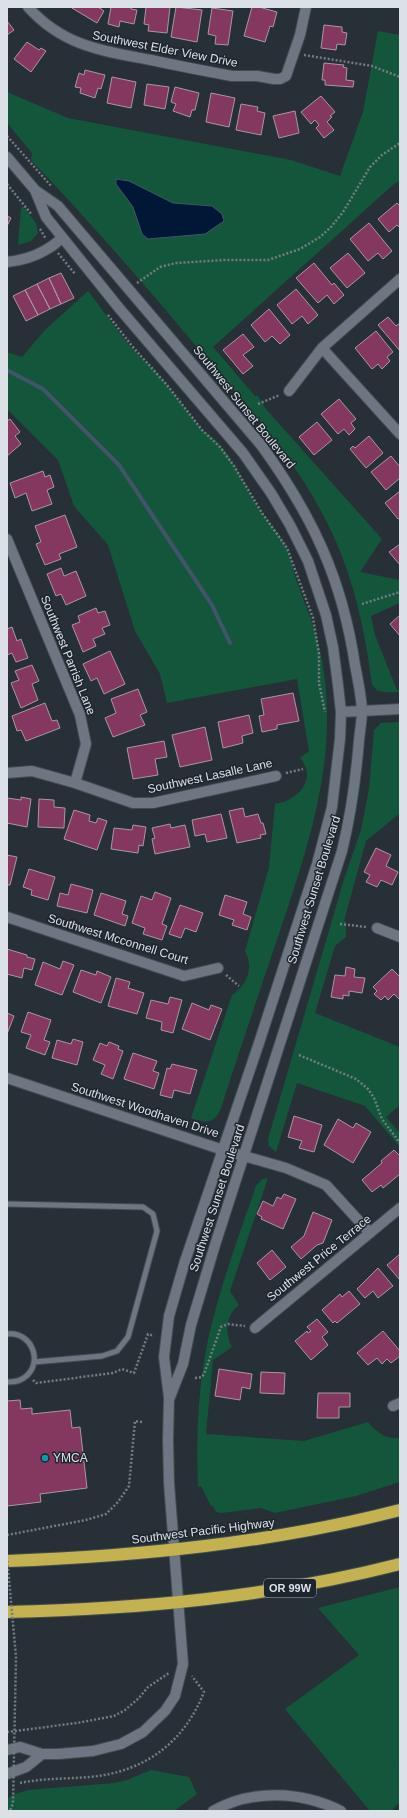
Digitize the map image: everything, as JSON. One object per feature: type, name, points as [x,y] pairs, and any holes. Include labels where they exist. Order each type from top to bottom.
[{"type":"highway","name":"Southwest Pacific Highway","points":[[7,1561],[123,1554],[270,1538],[362,1520],[400,1510]]},
{"type":"highway","name":"OR 99W","points":[[7,1612],[102,1609],[179,1602],[284,1589],[400,1564]]},
{"type":"main road","name":"Southwest Elder View Drive","points":[[28,7],[52,29],[87,47],[232,76],[257,76],[280,79],[286,76],[289,70],[293,53],[300,35],[306,7]]},
{"type":"main road","name":"Southwest Sunset Boulevard","points":[[7,157],[35,190],[58,206],[130,290],[261,445],[300,503],[320,540],[341,596],[352,645],[362,711],[354,795],[342,851],[191,1325],[183,1364],[169,1398]]},
{"type":"main road","name":"Southwest Sunset Boulevard","points":[[35,190],[46,217],[62,238],[224,430],[272,493],[301,545],[322,601],[333,647],[341,712],[336,783],[325,835],[270,1009],[185,1262],[169,1316],[164,1357],[169,1398],[169,1483],[183,1664],[175,1696],[165,1711],[143,1732],[121,1744],[93,1751],[42,1754]]},
{"type":"main road","points":[[7,262],[37,255],[53,247],[62,238]]},
{"type":"main road","points":[[289,391],[322,348],[400,279]]},
{"type":"main road","points":[[322,348],[400,434]]},
{"type":"main road","name":"Southwest Parrish Lane","points":[[7,539],[80,715],[86,744],[75,783]]},
{"type":"main road","points":[[341,712],[400,709]]},
{"type":"main road","name":"Southwest Lasalle Lane","points":[[7,773],[32,771],[75,783],[133,803],[153,803],[276,776]]},
{"type":"main road","name":"Southwest Mcconnell Court","points":[[7,917],[184,976],[218,968]]},
{"type":"main road","points":[[377,928],[400,937]]},
{"type":"main road","name":"Southwest Woodhaven Drive","points":[[7,1078],[223,1150],[286,1168],[326,1185],[370,1233]]},
{"type":"main road","name":"Southwest Price Terrace","points":[[255,1328],[400,1208]]},
{"type":"main road","points":[[7,1750],[20,1747],[42,1754]]},
{"type":"main road","points":[[7,1774],[26,1767],[42,1754]]},
{"type":"main road","points":[[213,1811],[237,1801],[271,1795],[294,1796],[310,1799],[341,1811]]},
{"type":"lane","points":[[7,1204],[143,1207],[153,1214],[157,1231],[128,1337],[117,1351],[102,1356],[34,1362]]},
{"type":"lane","points":[[7,1334],[22,1336],[30,1343],[35,1355],[34,1362],[28,1375],[19,1381],[7,1382]]},
{"type":"path","points":[[293,53],[372,66],[400,77]]},
{"type":"path","points":[[130,290],[147,274],[164,265],[184,261],[268,260],[300,249],[320,237],[331,227],[343,212],[370,166],[382,155],[400,143]]},
{"type":"path","points":[[7,184],[37,221]]},
{"type":"path","points":[[40,228],[43,235],[78,277]]},
{"type":"path","points":[[105,310],[132,346],[167,385],[202,430],[220,447],[234,466],[262,513],[287,548],[315,626],[319,654],[319,683],[325,712]]},
{"type":"path","points":[[258,404],[289,391]]},
{"type":"path","points":[[362,604],[400,592]]},
{"type":"path","name":"Southwest Lasalle Lane","points":[[276,776],[303,769]]},
{"type":"path","points":[[340,924],[377,928]]},
{"type":"path","points":[[218,968],[239,986]]},
{"type":"path","points":[[299,1055],[356,1079],[368,1089],[374,1098],[382,1119],[400,1143]]},
{"type":"path","points":[[195,1378],[202,1377],[204,1374],[221,1327],[228,1324],[255,1328]]},
{"type":"path","points":[[28,1375],[36,1383],[113,1374],[122,1369],[134,1373],[148,1334],[154,1336]]},
{"type":"path","points":[[7,1535],[86,1520],[106,1514],[118,1502],[129,1486],[135,1421],[142,1422]]},
{"type":"path","points":[[7,1557],[16,1657],[13,1803],[10,1811]]},
{"type":"path","points":[[7,1732],[77,1723],[114,1716],[125,1710],[140,1698],[148,1687],[183,1664],[204,1692]]},
{"type":"green space","points":[[378,31],[400,35],[400,181],[394,184],[213,347],[255,396],[258,396],[266,409],[382,539],[360,572],[400,580],[400,603],[371,616],[375,635],[397,690],[400,690],[400,692],[380,691],[374,688],[372,684],[361,620],[347,569],[324,516],[293,466],[259,420],[160,303],[31,160],[32,153],[7,123],[7,92],[68,118],[291,160],[340,176],[363,112]]},
{"type":"green space","points":[[23,206],[36,223],[38,233],[31,241],[18,245],[21,208]]},
{"type":"green space","points":[[88,291],[128,344],[159,375],[202,430],[221,446],[235,466],[259,509],[282,540],[289,555],[316,635],[325,680],[327,717],[325,753],[313,824],[292,895],[221,1108],[212,1120],[205,1122],[191,1118],[232,995],[242,986],[248,976],[249,964],[245,951],[269,867],[275,804],[283,802],[298,794],[303,788],[307,774],[305,766],[300,758],[309,751],[297,679],[167,703],[160,674],[135,631],[108,545],[74,506],[58,460],[7,409],[7,352],[22,357],[45,330]]},
{"type":"green space","points":[[400,722],[400,815],[399,814],[366,841],[344,921],[346,921],[346,937],[335,946],[315,1013],[400,1047],[400,1105],[386,1117],[400,1133],[400,1147],[365,1106],[297,1083],[276,1152],[269,1146],[268,1139],[344,879],[361,830],[369,789],[374,730],[381,723]]},
{"type":"green space","points":[[268,1178],[230,1291],[239,1305],[231,1314],[227,1330],[232,1347],[213,1360],[206,1434],[304,1441],[368,1422],[375,1429],[386,1436],[391,1438],[400,1438],[400,1482],[356,1496],[275,1513],[261,1508],[221,1513],[216,1512],[213,1506],[211,1506],[201,1486],[198,1487],[197,1449],[202,1373],[214,1316],[237,1241],[256,1186],[262,1179]]},
{"type":"green space","points":[[400,1587],[400,1762],[398,1763],[400,1765],[400,1802],[391,1811],[370,1811],[285,1709],[359,1655],[318,1608]]},
{"type":"green space","points":[[151,1770],[189,1777],[197,1794],[174,1811],[7,1811],[7,1799],[12,1795],[28,1790],[114,1783],[127,1780]]},
{"type":"water","points":[[116,179],[129,181],[173,203],[212,206],[222,214],[224,221],[205,234],[148,239],[142,234],[133,207],[116,184]]},
{"type":"building","points":[[98,7],[104,11],[97,23],[72,8]]},
{"type":"building","points":[[111,7],[131,7],[131,9],[137,10],[134,24],[120,21],[119,27],[108,24]]},
{"type":"building","points":[[146,7],[170,7],[167,33],[148,31],[149,25],[144,24]]},
{"type":"building","points":[[176,7],[202,10],[197,42],[171,37]]},
{"type":"building","points":[[252,7],[259,7],[277,12],[273,27],[270,26],[265,42],[244,36]]},
{"type":"building","points":[[212,8],[233,11],[228,45],[215,44],[216,36],[208,34]]},
{"type":"building","points":[[7,21],[14,30],[7,35]]},
{"type":"building","points":[[324,25],[342,27],[342,32],[347,33],[345,45],[337,44],[336,50],[321,48]]},
{"type":"building","points":[[27,42],[39,50],[41,48],[46,51],[31,72],[14,59]]},
{"type":"building","points":[[324,63],[344,65],[343,67],[347,68],[346,80],[354,81],[353,87],[325,85],[325,80],[322,80]]},
{"type":"building","points":[[85,70],[105,75],[101,89],[98,88],[95,98],[80,93],[81,88],[75,87],[79,73],[84,75]]},
{"type":"building","points":[[112,77],[136,82],[131,108],[107,103]]},
{"type":"building","points":[[147,84],[169,87],[165,109],[144,105]]},
{"type":"building","points":[[175,87],[199,93],[195,110],[192,110],[190,117],[173,111],[176,104],[171,102]]},
{"type":"building","points":[[211,93],[235,98],[229,127],[206,122]]},
{"type":"building","points":[[321,96],[335,112],[330,116],[332,117],[327,122],[334,130],[324,138],[316,128],[319,125],[315,120],[311,124],[301,112]]},
{"type":"building","points":[[241,104],[258,107],[257,111],[265,113],[261,135],[236,130]]},
{"type":"building","points":[[295,111],[299,133],[279,138],[273,116]]},
{"type":"building","points":[[397,203],[400,206],[400,228],[397,225],[389,232],[378,219]]},
{"type":"building","points":[[7,216],[11,218],[7,226]]},
{"type":"building","points":[[369,223],[392,251],[383,259],[378,253],[368,261],[350,239]]},
{"type":"building","points":[[348,253],[365,273],[347,288],[330,268]]},
{"type":"building","points":[[314,263],[332,285],[334,283],[344,295],[334,304],[327,295],[318,303],[296,278]]},
{"type":"building","points":[[61,273],[74,298],[61,304],[49,278]]},
{"type":"building","points":[[49,278],[61,304],[50,309],[37,284]]},
{"type":"building","points":[[37,284],[50,309],[38,315],[25,290]]},
{"type":"building","points":[[296,289],[318,315],[308,324],[302,316],[292,324],[277,305]]},
{"type":"building","points":[[25,290],[38,315],[26,321],[13,296]]},
{"type":"building","points":[[269,309],[290,335],[280,344],[272,336],[265,342],[251,325]]},
{"type":"building","points":[[388,317],[396,326],[400,323],[400,351],[378,325]]},
{"type":"building","points":[[376,331],[393,352],[387,357],[390,361],[382,369],[378,364],[372,369],[355,348]]},
{"type":"building","points":[[243,334],[254,347],[243,355],[253,366],[243,374],[223,350]]},
{"type":"building","points":[[339,399],[356,419],[351,423],[355,429],[349,435],[344,429],[338,434],[321,414]]},
{"type":"building","points":[[10,419],[20,432],[15,436],[21,444],[7,456],[7,421]]},
{"type":"building","points":[[317,422],[332,440],[314,455],[299,437]]},
{"type":"building","points":[[369,436],[383,453],[366,468],[350,449],[353,446],[355,448]]},
{"type":"building","points":[[391,456],[400,467],[400,478],[386,490],[371,472]]},
{"type":"building","points":[[43,471],[45,477],[50,475],[54,487],[47,490],[52,504],[32,511],[26,493],[15,498],[10,483]]},
{"type":"building","points":[[400,491],[400,518],[398,519],[385,503]]},
{"type":"building","points":[[65,515],[77,547],[59,554],[61,559],[45,565],[36,544],[41,542],[35,526]]},
{"type":"building","points":[[400,544],[400,565],[389,552]]},
{"type":"building","points":[[61,568],[64,576],[76,571],[86,596],[66,605],[61,594],[56,596],[47,574]]},
{"type":"building","points":[[96,608],[98,613],[105,611],[110,625],[102,628],[105,634],[93,639],[96,646],[83,652],[72,625],[80,622],[78,616]]},
{"type":"building","points":[[400,615],[400,636],[390,624]]},
{"type":"building","points":[[12,627],[17,641],[21,639],[28,658],[16,662],[12,653],[7,655],[7,629]]},
{"type":"building","points":[[110,651],[125,684],[104,694],[97,678],[91,681],[83,664]]},
{"type":"building","points":[[32,665],[39,681],[32,684],[38,700],[21,708],[11,683],[19,680],[15,671]]},
{"type":"building","points":[[138,689],[147,712],[140,715],[145,725],[113,737],[105,718],[116,713],[111,699]]},
{"type":"building","points":[[293,693],[299,721],[277,725],[277,729],[262,732],[259,716],[264,715],[261,699]]},
{"type":"building","points":[[45,703],[52,721],[57,720],[60,728],[26,741],[21,730],[17,731],[12,716]]},
{"type":"building","points":[[249,715],[253,733],[242,736],[243,743],[223,748],[218,722]]},
{"type":"building","points":[[205,727],[212,760],[180,767],[172,735]]},
{"type":"building","points":[[164,741],[167,757],[155,759],[158,775],[133,779],[127,748]]},
{"type":"building","points":[[21,797],[31,799],[27,827],[7,823],[7,798],[21,800]]},
{"type":"building","points":[[39,799],[54,800],[54,807],[65,808],[64,828],[38,827]]},
{"type":"building","points":[[243,808],[245,817],[258,814],[261,823],[263,823],[266,834],[260,835],[261,838],[237,843],[229,811]]},
{"type":"building","points":[[74,810],[90,815],[89,821],[96,823],[98,818],[107,821],[97,850],[64,839]]},
{"type":"building","points":[[221,814],[227,838],[207,842],[205,834],[195,836],[192,820]]},
{"type":"building","points":[[170,824],[171,828],[185,825],[190,847],[155,854],[152,839],[155,838],[152,828]]},
{"type":"building","points":[[133,825],[146,827],[143,846],[139,845],[138,853],[111,849],[114,828],[132,830]]},
{"type":"building","points":[[376,848],[391,855],[386,866],[398,872],[392,885],[381,880],[377,887],[366,882],[370,875],[364,872]]},
{"type":"building","points":[[7,855],[17,857],[10,885],[7,885]]},
{"type":"building","points":[[29,869],[55,877],[48,900],[31,895],[32,890],[23,887]]},
{"type":"building","points":[[71,884],[93,890],[87,913],[57,906],[60,893],[68,895]]},
{"type":"building","points":[[155,892],[171,898],[162,924],[167,926],[162,940],[143,934],[145,928],[132,923],[141,896],[152,900]]},
{"type":"building","points":[[101,893],[126,901],[122,914],[128,916],[125,926],[94,915]]},
{"type":"building","points":[[225,895],[247,902],[243,914],[251,917],[247,930],[232,925],[234,920],[219,915]]},
{"type":"building","points":[[180,905],[203,913],[196,932],[185,928],[181,938],[169,934]]},
{"type":"building","points":[[7,949],[35,959],[32,970],[24,968],[22,978],[7,974]]},
{"type":"building","points":[[63,961],[74,965],[62,995],[35,985],[43,962],[60,969]]},
{"type":"building","points":[[346,967],[355,969],[354,977],[365,978],[362,993],[349,991],[349,996],[343,995],[343,999],[331,997],[335,975],[345,976]]},
{"type":"building","points":[[392,969],[400,977],[400,1000],[394,994],[388,1000],[385,996],[381,1000],[374,994],[377,991],[373,987]]},
{"type":"building","points":[[81,970],[96,975],[97,971],[111,977],[101,1003],[73,992]]},
{"type":"building","points":[[116,978],[130,982],[128,988],[144,993],[137,1014],[108,1006]]},
{"type":"building","points":[[170,997],[182,1000],[173,1033],[161,1030],[162,1022],[146,1018],[151,1000],[168,1004]]},
{"type":"building","points":[[192,1003],[209,1010],[211,1005],[222,1009],[210,1040],[182,1029]]},
{"type":"building","points":[[28,1012],[51,1020],[44,1040],[50,1042],[45,1055],[26,1048],[31,1035],[21,1032]]},
{"type":"building","points":[[7,1013],[14,1016],[7,1034]]},
{"type":"building","points":[[73,1039],[83,1042],[77,1065],[52,1058],[57,1040],[71,1044]]},
{"type":"building","points":[[109,1042],[119,1046],[118,1049],[123,1051],[113,1079],[101,1074],[105,1065],[93,1060],[100,1043],[107,1046]]},
{"type":"building","points":[[133,1053],[157,1061],[153,1071],[159,1073],[154,1089],[124,1079]]},
{"type":"building","points":[[172,1064],[197,1070],[190,1094],[174,1090],[172,1098],[160,1095],[167,1068],[170,1069]]},
{"type":"building","points":[[294,1116],[322,1125],[314,1152],[299,1148],[302,1141],[288,1137]]},
{"type":"building","points":[[338,1119],[353,1128],[356,1123],[371,1132],[353,1163],[324,1145]]},
{"type":"building","points":[[394,1150],[400,1156],[400,1174],[383,1188],[381,1185],[372,1192],[362,1180],[382,1163],[381,1161]]},
{"type":"building","points":[[284,1194],[296,1199],[283,1229],[261,1219],[262,1217],[257,1214],[263,1201],[273,1206],[277,1197],[281,1199]]},
{"type":"building","points":[[313,1212],[332,1220],[323,1243],[317,1245],[301,1259],[291,1247],[304,1236]]},
{"type":"building","points":[[272,1250],[286,1267],[270,1280],[257,1263]]},
{"type":"building","points":[[400,1254],[400,1280],[387,1265]]},
{"type":"building","points":[[378,1268],[393,1286],[378,1298],[373,1291],[365,1298],[357,1289]]},
{"type":"building","points":[[349,1291],[360,1304],[337,1323],[335,1321],[333,1323],[322,1310],[340,1294],[342,1297]]},
{"type":"building","points":[[317,1319],[328,1332],[322,1337],[328,1345],[311,1360],[295,1341],[307,1331],[308,1333],[311,1331],[307,1327]]},
{"type":"building","points":[[383,1331],[400,1351],[400,1356],[391,1363],[387,1359],[382,1364],[377,1358],[368,1365],[357,1353]]},
{"type":"building","points":[[219,1369],[252,1374],[250,1389],[242,1387],[240,1400],[215,1396]]},
{"type":"building","points":[[261,1372],[285,1373],[284,1394],[260,1393]]},
{"type":"building","points":[[318,1393],[350,1393],[350,1407],[339,1407],[339,1418],[317,1418]]},
{"type":"building","name":"YMCA","points":[[20,1400],[21,1409],[32,1408],[32,1414],[70,1410],[72,1428],[80,1427],[87,1488],[40,1494],[41,1502],[7,1506],[7,1401]]},
{"type":"waterway","points":[[7,370],[43,389],[119,465],[212,605],[230,643]]},
{"type":"place","name":"YMCA","points":[[45,1458]]}]
